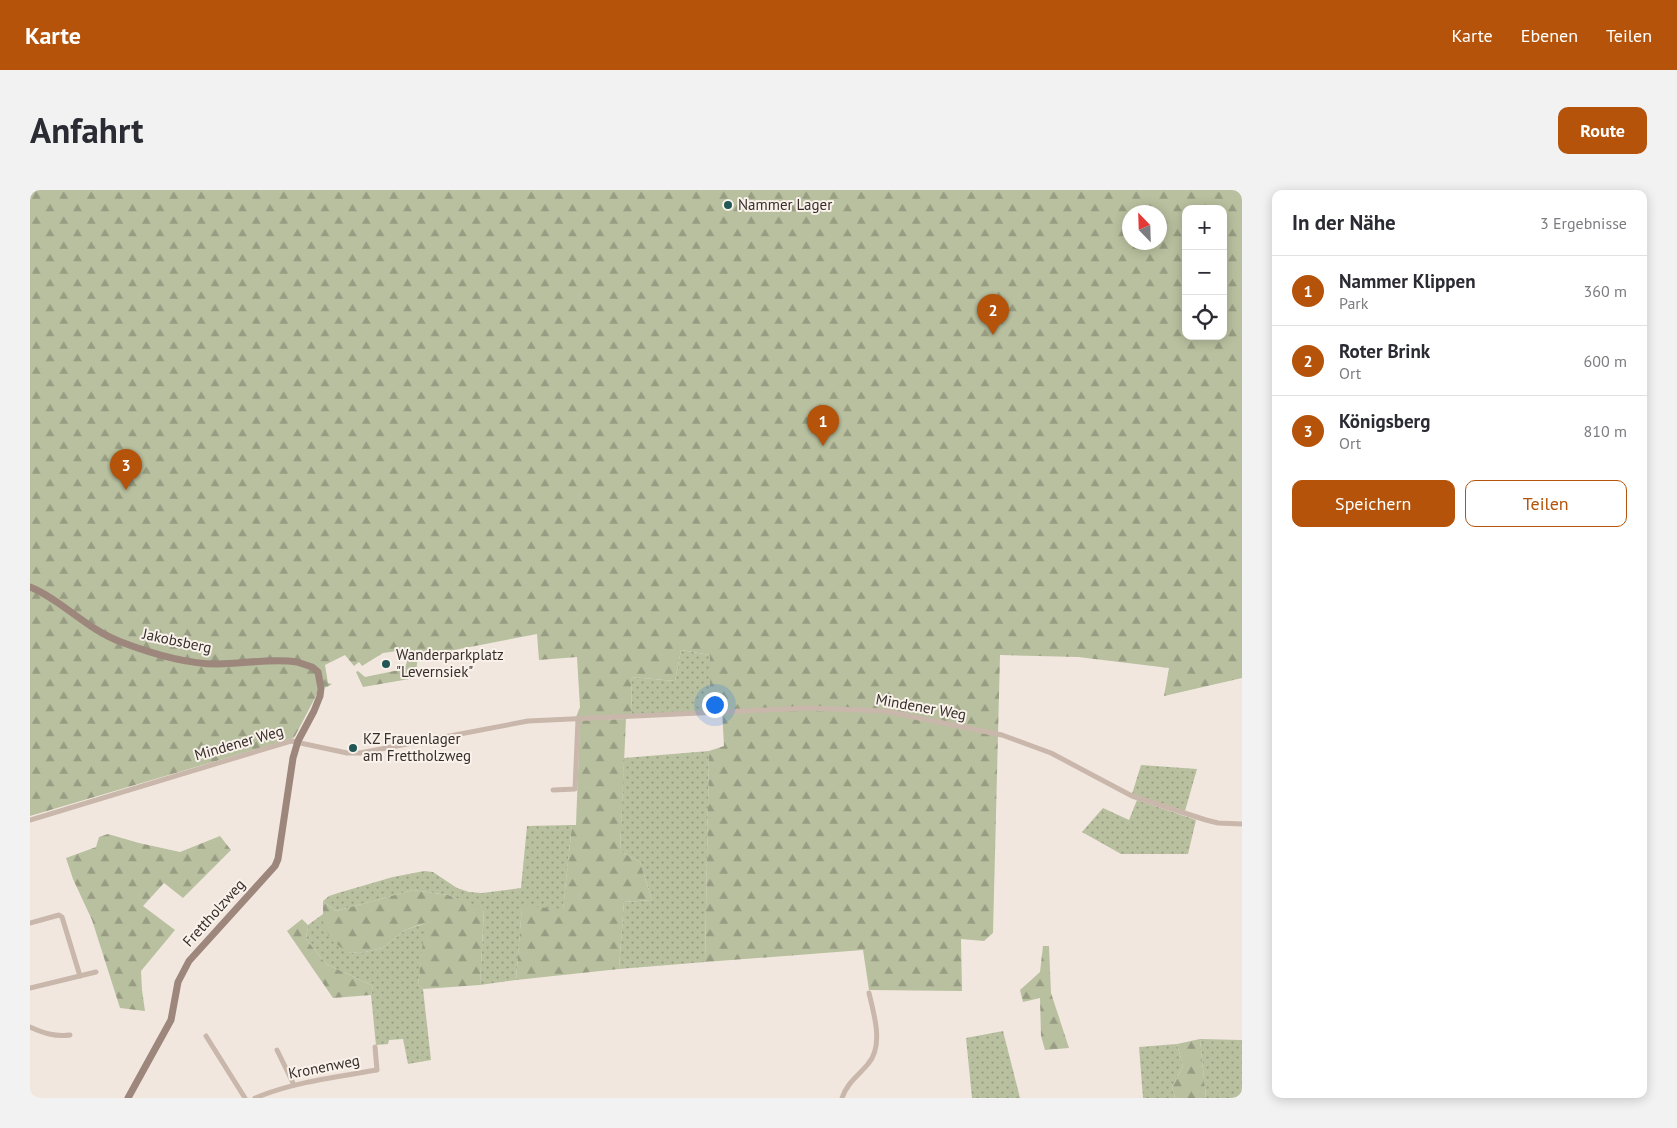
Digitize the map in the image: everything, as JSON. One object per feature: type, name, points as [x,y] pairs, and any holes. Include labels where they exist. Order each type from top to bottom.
[{"type":"street","name":"Jakobsberg","points":[[30,586],[49,597],[92,628],[136,647],[203,663],[290,661],[304,663],[312,667],[318,672],[321,690],[314,710],[298,741]]},
{"type":"street","name":"Mindener Weg","points":[[30,820],[291,741],[347,753],[528,721],[808,708],[885,711],[1002,735],[1051,754],[1132,796],[1206,820],[1218,823],[1242,824]]},
{"type":"street","points":[[552,790],[575,789],[578,718]]},
{"type":"street","name":"Frettholzweg","points":[[128,1098],[170,1020],[178,982],[190,961],[275,866],[278,859],[293,758],[298,741]]},
{"type":"street","points":[[30,923],[59,915],[62,917],[80,976]]},
{"type":"street","points":[[30,988],[96,972]]},
{"type":"street","points":[[842,1098],[846,1087],[870,1062],[875,1051],[876,1029],[870,993]]},
{"type":"street","points":[[30,1027],[47,1034],[70,1035]]},
{"type":"street","points":[[206,1036],[245,1098]]},
{"type":"street","name":"Kronenweg","points":[[255,1098],[294,1085],[377,1070],[375,1048]]},
{"type":"street","points":[[277,1050],[294,1085]]},
{"type":"green space","points":[[30,190],[1242,190],[1242,678],[1164,696],[1169,668],[1078,657],[1000,655],[993,933],[984,941],[961,939],[962,991],[869,990],[863,950],[705,962],[709,751],[724,746],[722,709],[710,709],[710,655],[681,650],[675,681],[631,677],[632,715],[576,717],[580,707],[577,657],[539,660],[537,634],[418,657],[415,678],[363,687],[356,672],[358,671],[365,677],[404,669],[407,662],[404,650],[383,653],[362,666],[359,662],[354,666],[345,655],[325,665],[328,683],[332,684],[317,689],[317,694],[294,738],[30,816]]},
{"type":"green space","points":[[681,650],[710,655],[710,712],[632,715],[631,677],[675,681]]},
{"type":"green space","points":[[626,719],[620,851],[640,862],[652,900],[624,902],[619,969],[516,980],[522,906],[563,909],[572,825],[576,825],[580,720]]},
{"type":"green space","points":[[709,751],[705,962],[619,969],[624,902],[652,900],[640,862],[620,851],[624,758]]},
{"type":"green space","points":[[1141,765],[1197,769],[1185,811],[1132,794]]},
{"type":"green space","points":[[1137,800],[1196,820],[1188,854],[1121,854],[1082,832],[1103,808],[1129,820]]},
{"type":"green space","points":[[572,825],[563,910],[522,907],[516,980],[480,985],[484,910],[448,895],[413,890],[336,911],[323,901],[329,896],[338,893],[393,877],[424,871],[433,872],[457,888],[469,892],[482,893],[521,888],[527,826]]},
{"type":"green space","points":[[108,834],[180,852],[220,836],[231,850],[183,898],[164,883],[143,906],[175,930],[141,971],[145,1011],[120,1008],[92,920],[73,879],[66,858],[96,847],[99,837]]},
{"type":"green space","points":[[413,890],[448,895],[484,909],[480,985],[423,989],[418,985],[425,923],[405,930],[383,948],[360,953],[347,952],[330,939],[323,922],[323,901],[336,911]]},
{"type":"green space","points":[[323,914],[347,952],[360,953],[383,948],[405,930],[426,923],[418,985],[423,989],[431,1060],[408,1064],[403,1039],[389,1040],[388,1044],[376,1045],[371,995],[373,986],[326,964],[306,939],[308,925]]},
{"type":"green space","points":[[302,919],[308,925],[306,939],[326,964],[373,986],[371,995],[333,998],[287,931]]},
{"type":"green space","points":[[1043,946],[1049,946],[1051,993],[1069,1048],[1045,1050],[1041,1036],[1040,998],[1023,1002],[1020,990],[1040,972]]},
{"type":"green space","points":[[1003,1031],[1020,1098],[972,1098],[966,1038]]},
{"type":"green space","points":[[1200,1039],[1242,1040],[1242,1098],[1206,1098]]},
{"type":"green space","points":[[1200,1039],[1206,1098],[1175,1098],[1172,1087],[1183,1066],[1177,1044]]},
{"type":"green space","points":[[1177,1044],[1183,1066],[1172,1087],[1175,1098],[1143,1098],[1139,1047]]},
{"type":"place","name":"Nammer Lager","points":[[728,205]]},
{"type":"place","name":"Roter Brink","points":[[993,335]]},
{"type":"place","name":"Nammer Klippen","points":[[823,446]]},
{"type":"place","name":"Königsberg","points":[[126,490]]},
{"type":"place","name":"Wanderparkplatz \"Levernsiek\"","points":[[386,664]]},
{"type":"place","name":"KZ Frauenlager am Frettholzweg","points":[[353,748]]}]
